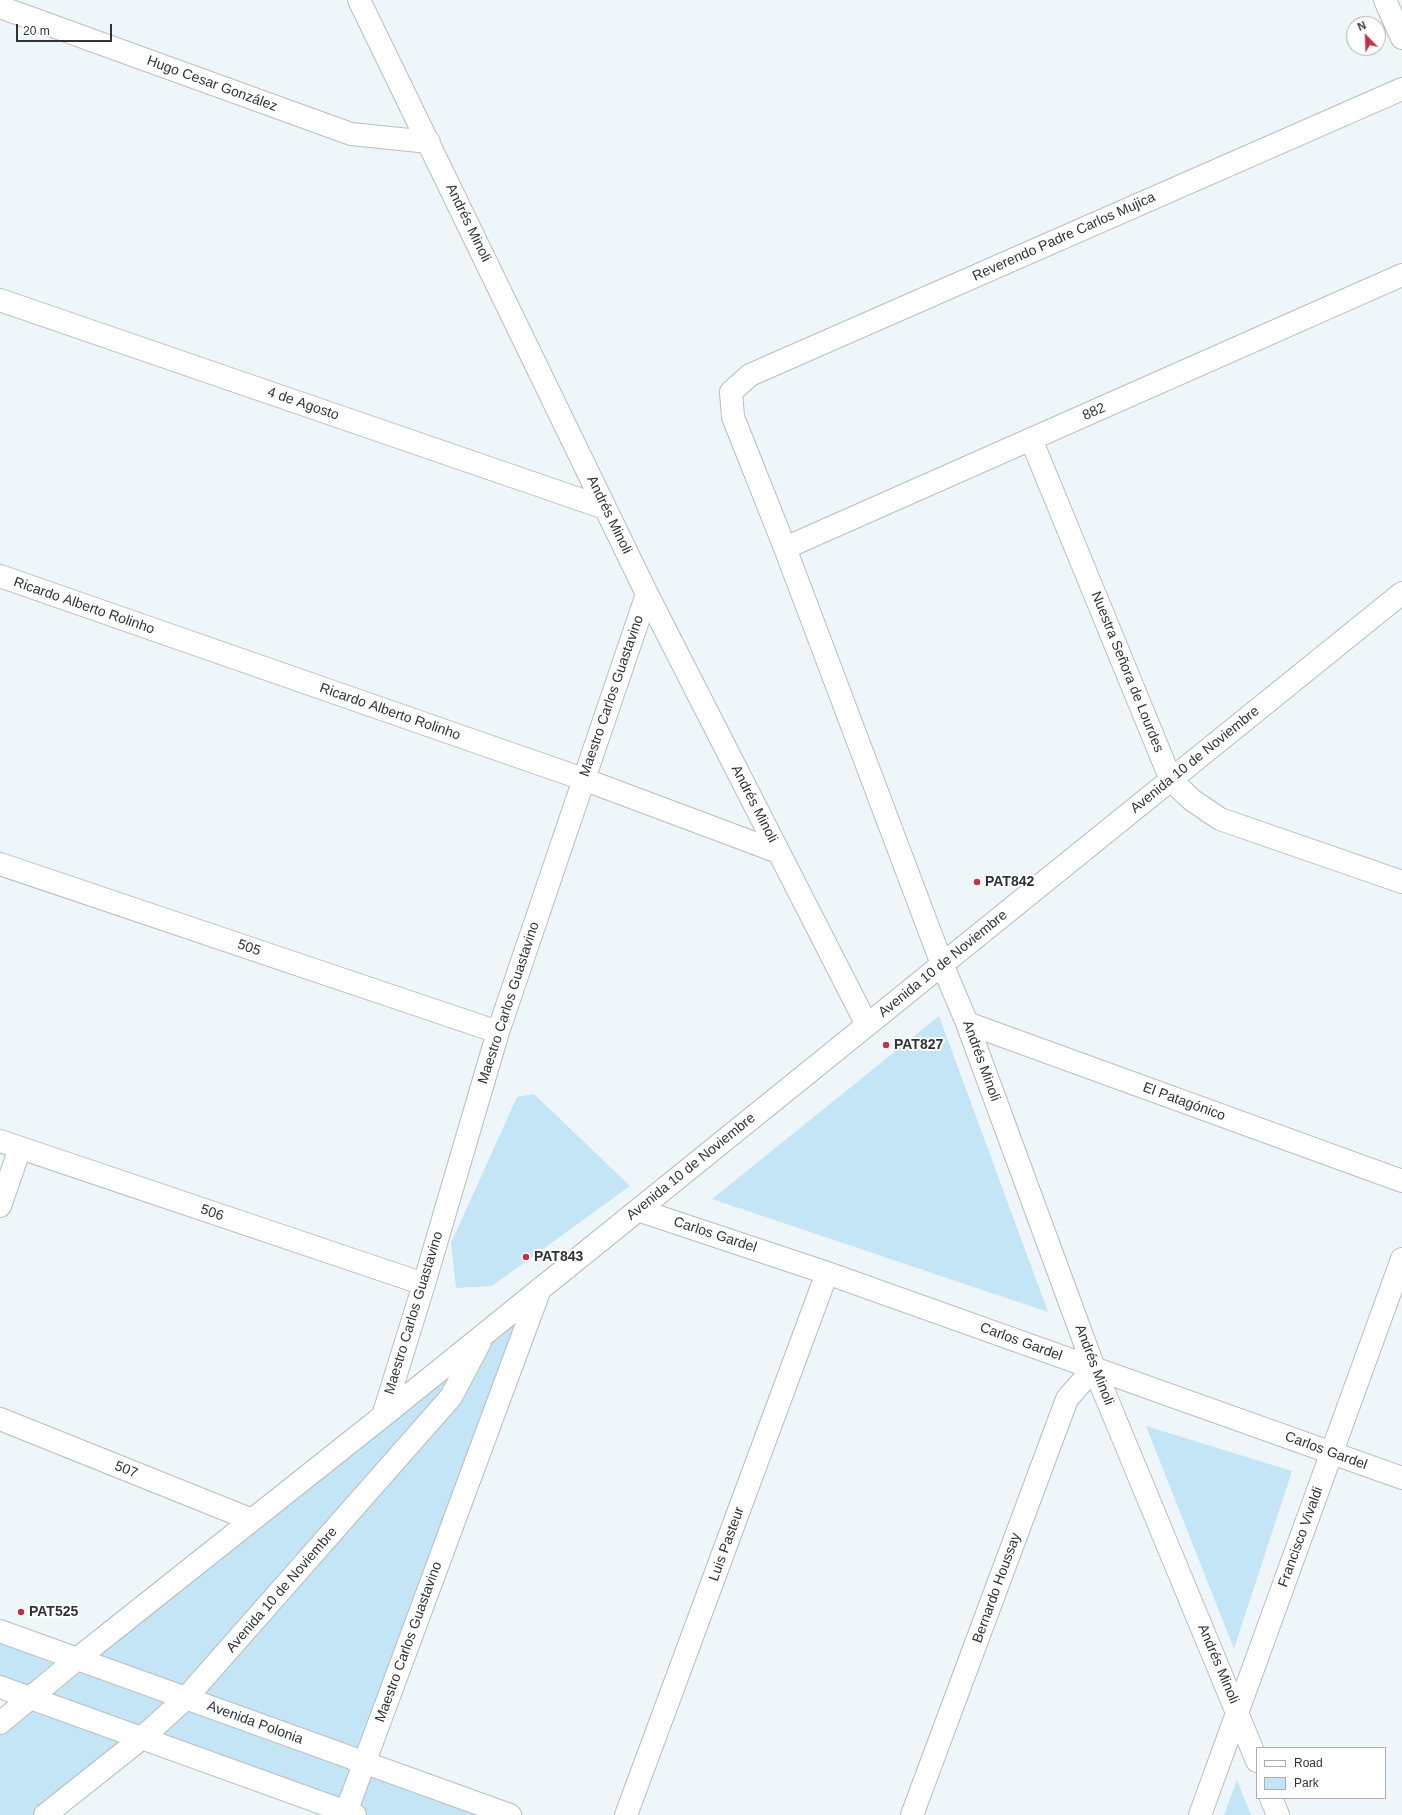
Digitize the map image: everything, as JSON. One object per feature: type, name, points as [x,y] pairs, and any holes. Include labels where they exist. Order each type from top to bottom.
[{"type":"street","name":"Andrés Minoli","points":[[359,0],[429,142],[646,594],[867,1025]]},
{"type":"street","points":[[1385,0],[1402,38]]},
{"type":"street","name":"Hugo Cesar González","points":[[0,7],[351,134],[429,142]]},
{"type":"street","name":"Reverendo Padre Carlos Mujica","points":[[731,392],[750,375],[1402,89]]},
{"type":"street","name":"882","points":[[785,548],[1402,275]]},
{"type":"street","name":"4 de Agosto","points":[[0,300],[605,508]]},
{"type":"street","name":"Andrés Minoli","points":[[731,392],[733,417],[785,548],[942,964],[967,1023],[1094,1368],[1256,1758]]},
{"type":"street","name":"Nuestra Señora de Lourdes","points":[[1031,440],[1171,780],[1192,800],[1220,819],[1402,882]]},
{"type":"street","name":"Ricardo Alberto Rolinho","points":[[0,576],[583,779],[778,852]]},
{"type":"street","name":"Avenida 10 de Noviembre","points":[[0,1723],[77,1659],[383,1416],[1402,593]]},
{"type":"street","name":"Maestro Carlos Guastavino","points":[[383,1416],[424,1284],[498,1032],[646,594]]},
{"type":"street","name":"505","points":[[0,864],[498,1032]]},
{"type":"street","name":"El Patagónico","points":[[967,1023],[1402,1181]]},
{"type":"street","name":"506","points":[[0,1141],[424,1284]]},
{"type":"street","points":[[0,1206],[20,1148]]},
{"type":"street","name":"Carlos Gardel","points":[[638,1210],[827,1273],[1402,1478]]},
{"type":"street","name":"Francisco Vivaldi","points":[[1200,1815],[1402,1259]]},
{"type":"street","name":"Luis Pasteur","points":[[626,1815],[827,1273]]},
{"type":"street","name":"Maestro Carlos Guastavino","points":[[349,1814],[364,1762],[540,1289]]},
{"type":"street","name":"Avenida 10 de Noviembre","points":[[45,1815],[142,1738],[186,1698],[451,1397],[484,1334]]},
{"type":"street","name":"Bernardo Houssay","points":[[912,1815],[1067,1400],[1094,1368]]},
{"type":"street","name":"507","points":[[0,1419],[252,1520]]},
{"type":"street","name":"Avenida Polonia","points":[[0,1632],[510,1815]]},
{"type":"street","points":[[0,1686],[349,1814]]},
{"type":"street","points":[[1271,1799],[1278,1815]]},
{"type":"green space","points":[[939,1016],[1048,1312],[712,1199]]},
{"type":"green space","points":[[534,1094],[630,1186],[492,1286],[456,1288],[451,1243],[517,1097]]},
{"type":"green space","points":[[540,1289],[364,1762],[510,1815],[355,1815],[142,1738],[45,1815],[0,1815],[0,1723],[31,1698],[0,1687],[0,1631],[77,1659]]},
{"type":"green space","points":[[1146,1426],[1292,1471],[1234,1649]]},
{"type":"green space","points":[[1237,1780],[1251,1815],[1224,1815]]},
{"type":"place","name":"PAT842","points":[[977,882]]},
{"type":"place","name":"PAT827","points":[[886,1045]]},
{"type":"place","name":"PAT843","points":[[526,1257]]},
{"type":"place","name":"PAT525","points":[[21,1612]]}]
